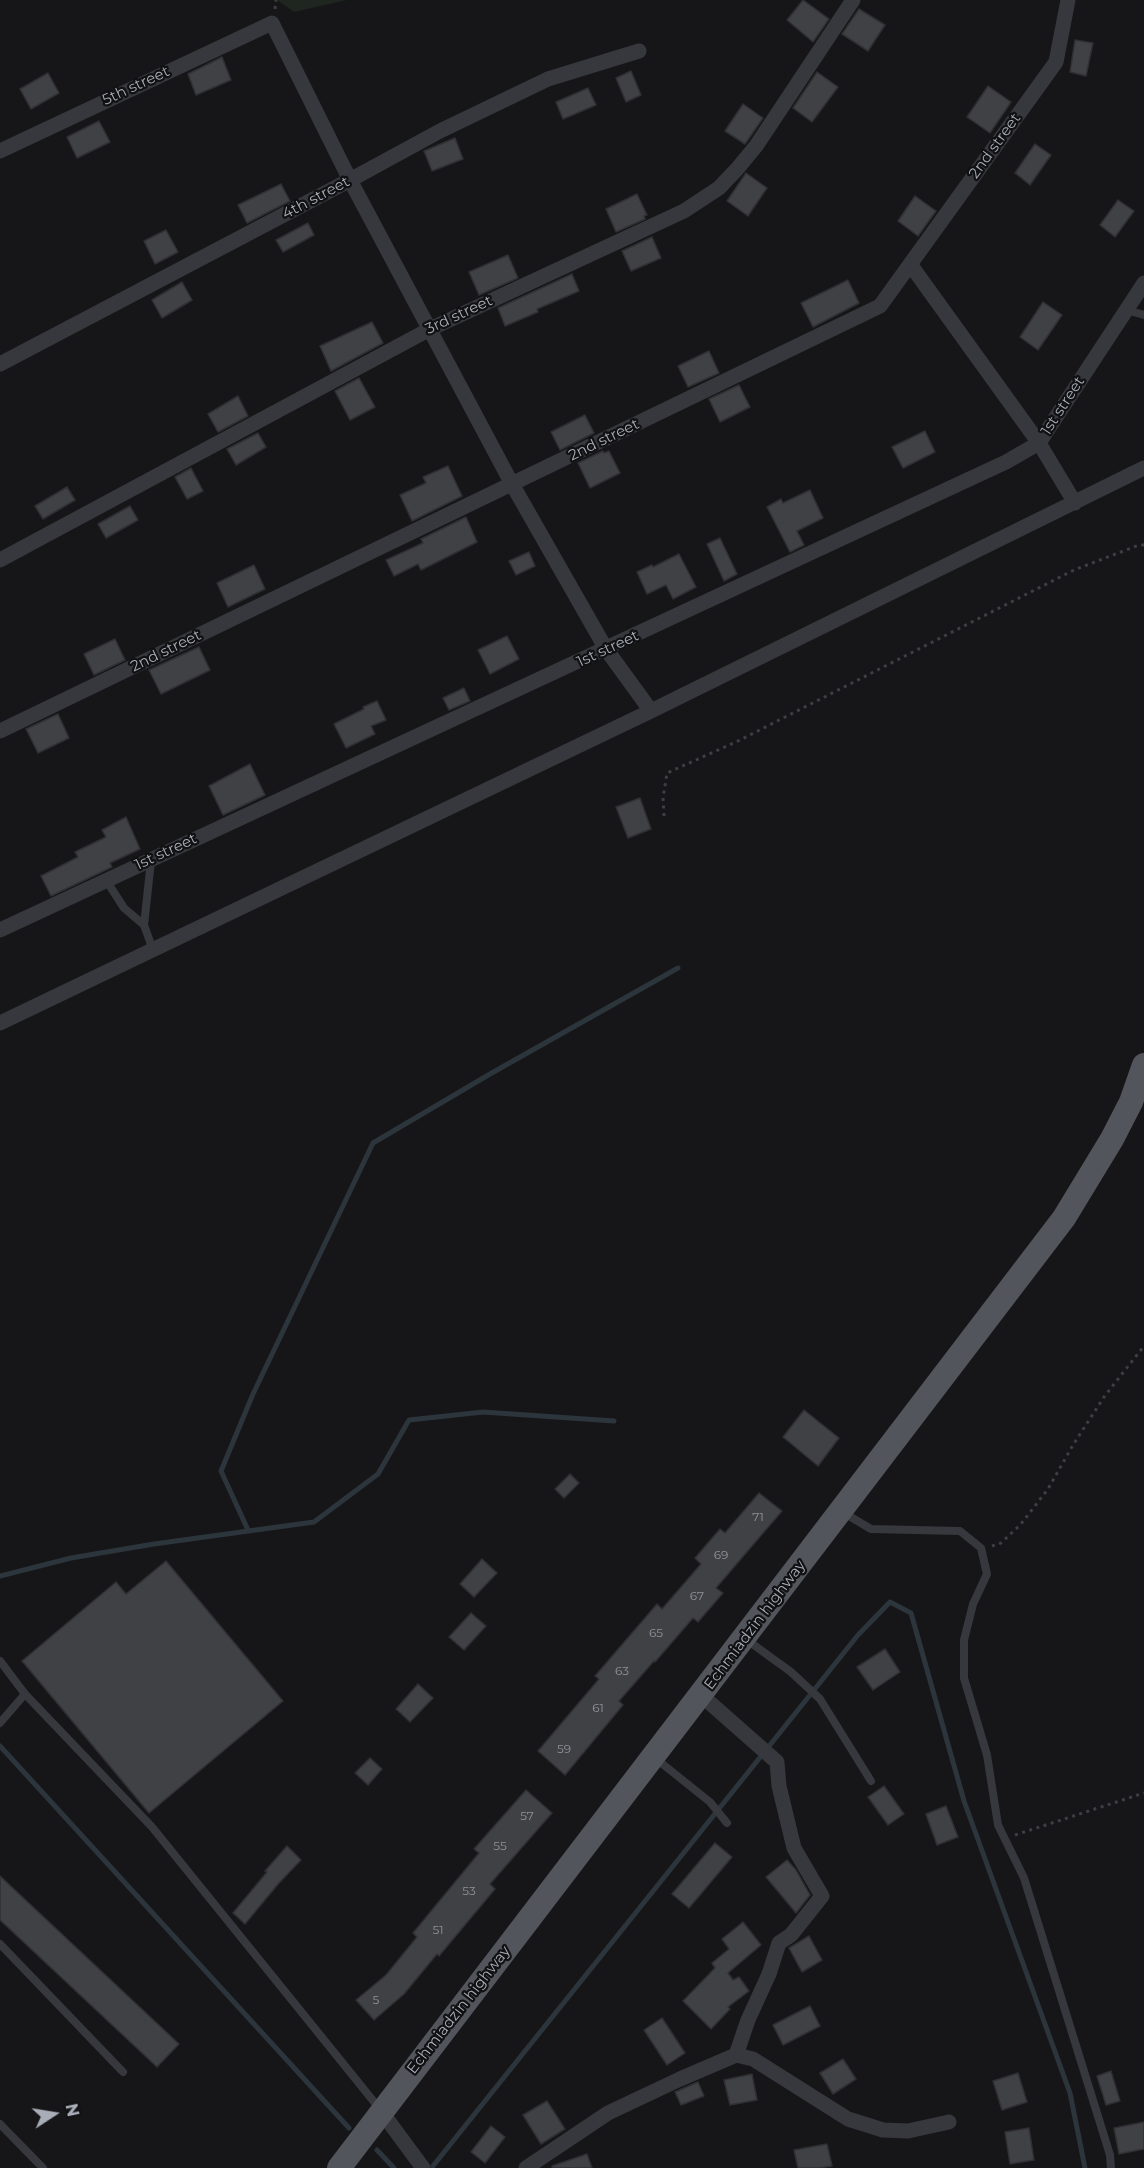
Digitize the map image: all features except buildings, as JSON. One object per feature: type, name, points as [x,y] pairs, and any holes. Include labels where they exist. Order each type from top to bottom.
[{"type":"main road","name":"Echmiadzin highway","points":[[345,2163],[381,2111],[1064,1218],[1112,1139],[1131,1102],[1144,1065]]},
{"type":"street","name":"3rd street","points":[[0,560],[430,328],[684,211],[719,188],[756,146],[853,0]]},
{"type":"street","name":"2nd street","points":[[0,730],[879,306],[1056,62],[1068,0]]},
{"type":"street","name":"5th street","points":[[0,151],[272,23],[350,180]]},
{"type":"street","name":"4th street","points":[[0,363],[440,131],[548,79],[639,51]]},
{"type":"street","points":[[350,180],[512,484],[606,650],[651,711]]},
{"type":"street","points":[[910,264],[1039,443],[1075,503]]},
{"type":"street","name":"1st street","points":[[0,930],[1006,462],[1039,443],[1144,283]]},
{"type":"street","points":[[0,1023],[651,711],[1144,468]]},
{"type":"street","points":[[701,1695],[777,1762],[783,1805],[794,1848],[822,1896],[791,1935],[779,1943],[736,2055]]},
{"type":"street","points":[[526,2168],[608,2113],[736,2055],[753,2059],[848,2119],[883,2130],[908,2131],[949,2122]]},
{"type":"street","points":[[381,2111],[423,2168]]},
{"type":"lane","points":[[1126,310],[1144,315]]},
{"type":"lane","points":[[151,859],[144,925],[153,950]]},
{"type":"lane","points":[[106,880],[124,908],[144,925]]},
{"type":"lane","points":[[842,1511],[871,1529],[960,1531],[981,1548],[987,1574],[973,1604],[964,1640],[964,1678],[987,1755],[998,1825],[1024,1878],[1110,2155],[1111,2168]]},
{"type":"lane","points":[[744,1638],[791,1672],[820,1699],[871,1781]]},
{"type":"lane","points":[[0,1661],[25,1694],[152,1827],[381,2111]]},
{"type":"lane","points":[[0,1723],[25,1694]]},
{"type":"lane","points":[[654,1757],[710,1802],[728,1823]]},
{"type":"lane","points":[[0,1944],[123,2072]]},
{"type":"lane","points":[[0,2124],[43,2168]]},
{"type":"path","points":[[664,816],[663,798],[667,773],[738,741],[1074,570],[1144,545]]},
{"type":"path","points":[[981,1548],[1001,1543],[1022,1524],[1048,1489],[1104,1397],[1144,1346]]},
{"type":"path","points":[[1005,1839],[1144,1793]]},
{"type":"shaded area","points":[[277,0],[347,0],[294,12]]},
{"type":"waterway","points":[[248,1530],[221,1471],[253,1394],[373,1143],[678,968]]},
{"type":"waterway","points":[[0,1576],[71,1558],[314,1522],[378,1474],[409,1420],[483,1412],[614,1421]]},
{"type":"waterway","points":[[433,2166],[858,1635],[890,1602],[911,1613],[964,1801],[1070,2093],[1085,2168]]},
{"type":"waterway","points":[[0,1746],[349,2128]]},
{"type":"waterway","points":[[377,2150],[394,2168]]}]
